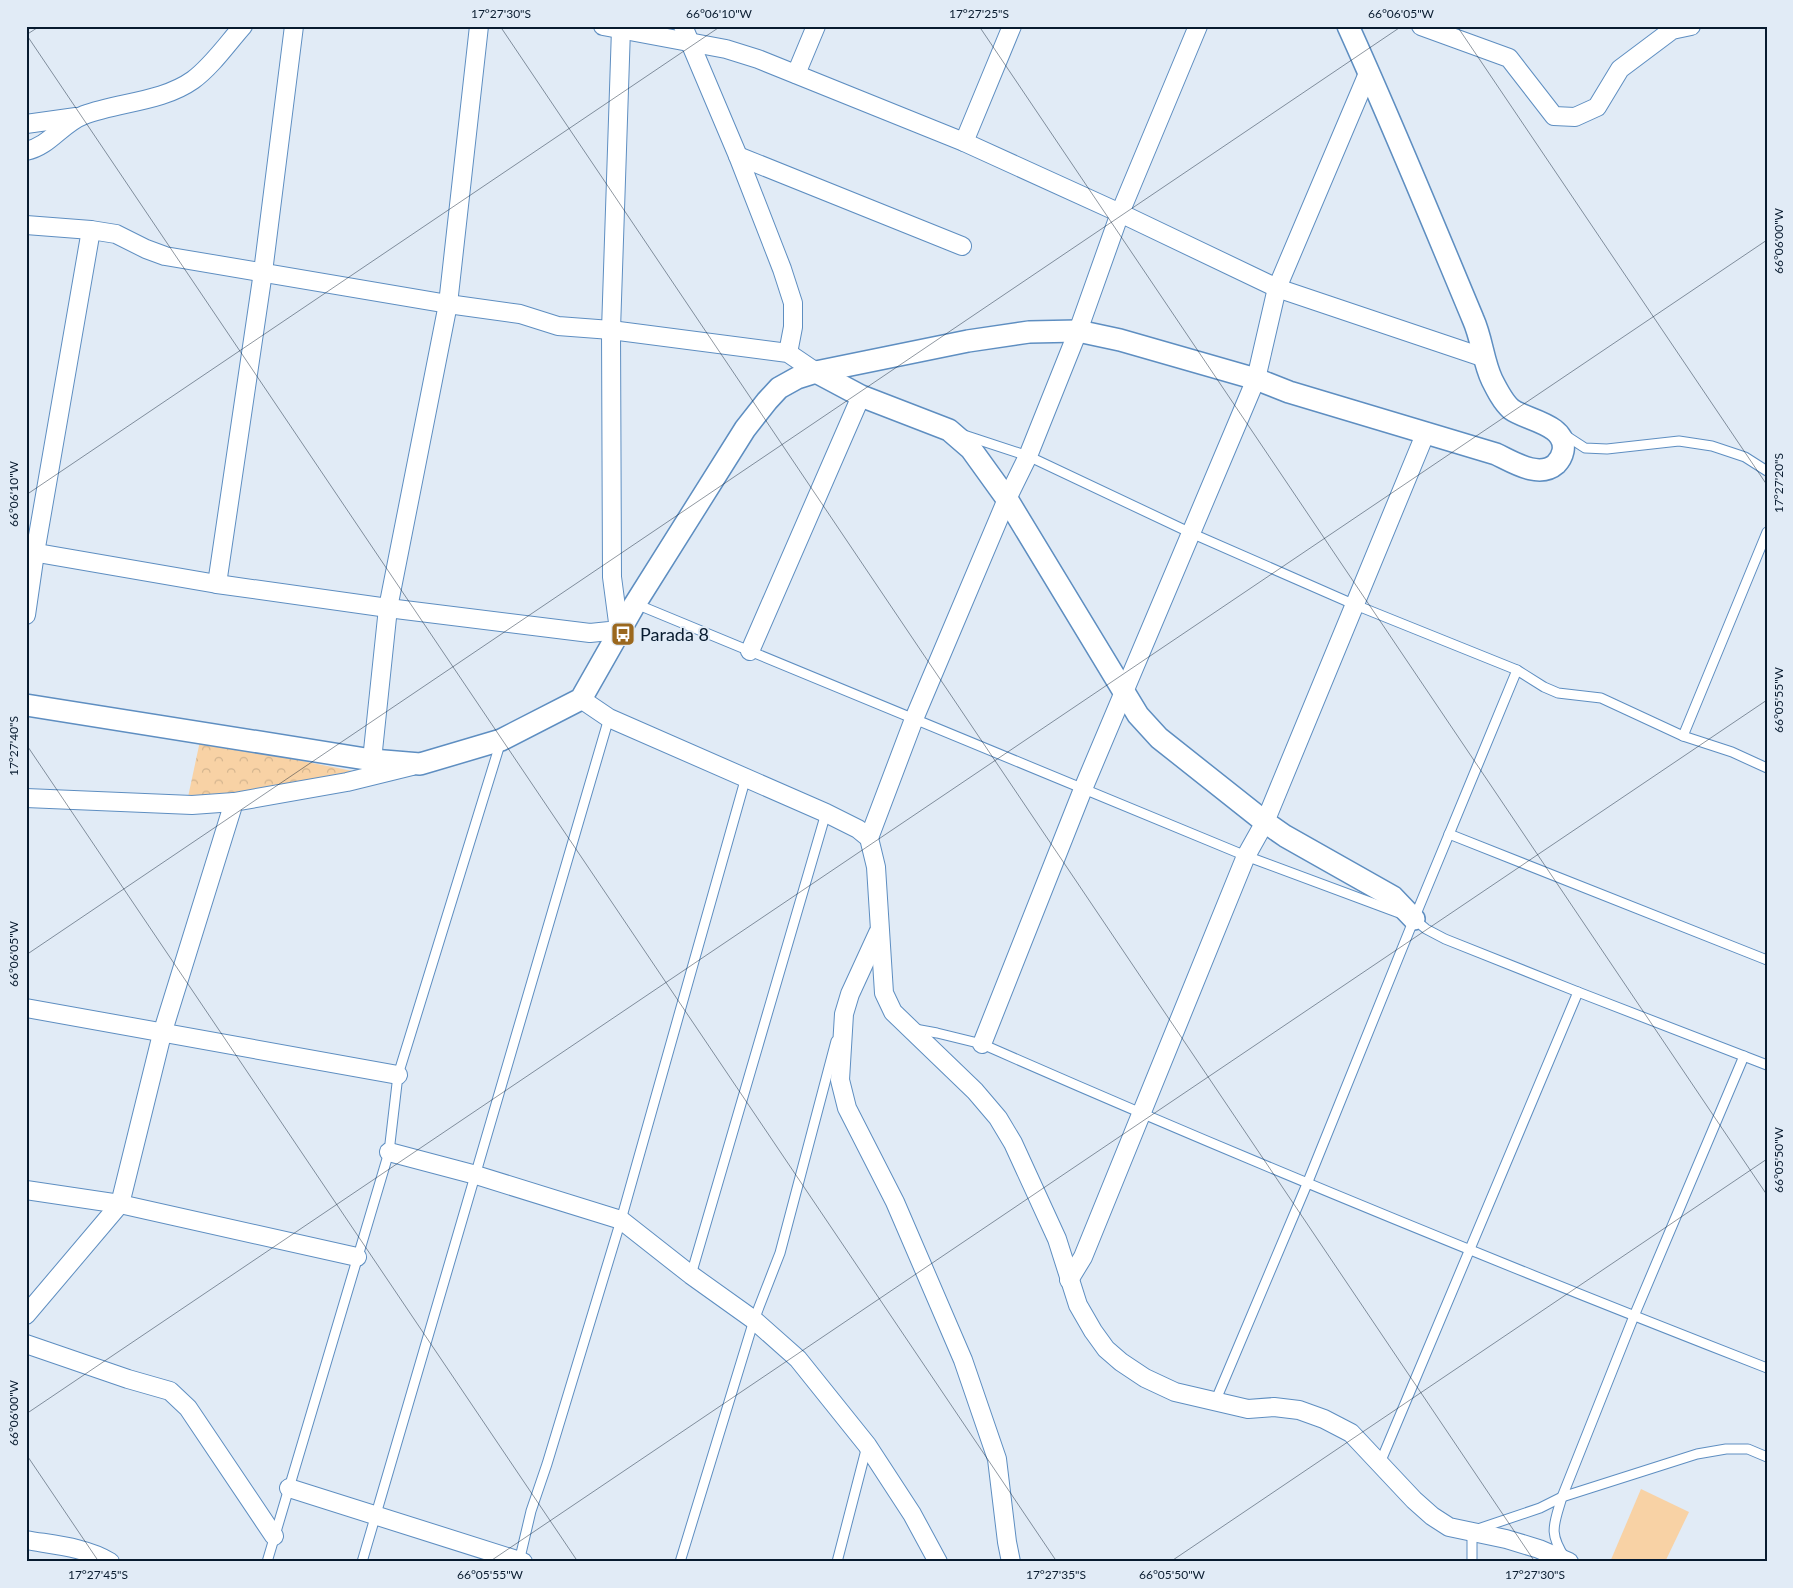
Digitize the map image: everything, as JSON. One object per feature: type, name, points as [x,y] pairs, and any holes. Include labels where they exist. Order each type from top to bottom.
[{"type":"street","points":[[34,123],[83,115],[182,87],[207,67],[243,26]]},
{"type":"street","points":[[217,584],[263,272],[294,26]]},
{"type":"street","points":[[372,760],[388,608],[448,304],[479,26]]},
{"type":"street","points":[[603,26],[726,49],[796,74],[964,142],[1120,213],[1277,288],[1485,358]]},
{"type":"street","points":[[683,26],[738,156],[782,269],[793,303],[793,328],[788,353]]},
{"type":"street","points":[[796,74],[816,26]]},
{"type":"street","points":[[964,142],[1012,26]]},
{"type":"street","points":[[1198,26],[1120,213],[1078,332],[1028,456],[914,719],[869,838],[876,867],[884,993],[893,1012],[975,1090],[998,1118],[1013,1143],[1058,1239],[1078,1305],[1106,1349],[1121,1362],[1145,1378],[1175,1392],[1248,1409],[1274,1407],[1298,1410],[1324,1419],[1351,1433],[1414,1500],[1432,1516],[1449,1527],[1472,1531],[1538,1549],[1568,1561]]},
{"type":"street","points":[[26,798],[192,805],[234,802],[347,782],[420,764],[501,740],[581,699],[619,630],[745,429],[780,388],[797,378],[816,372],[968,340],[1029,332],[1078,332],[1120,340],[1256,379],[1289,392],[1496,454],[1524,467],[1535,470],[1547,469],[1556,464],[1562,456],[1564,446],[1559,436],[1552,428],[1510,408],[1500,396],[1491,378],[1476,325],[1348,26]]},
{"type":"street","points":[[1421,26],[1509,58],[1554,116],[1575,117],[1597,107],[1620,69],[1672,30],[1691,26]]},
{"type":"street","points":[[619,630],[612,577],[611,330],[621,29]]},
{"type":"street","points":[[982,1044],[1083,789],[1256,379],[1277,288],[1368,71]]},
{"type":"street","points":[[26,151],[38,148],[46,143],[60,130],[83,115]]},
{"type":"street","points":[[34,123],[47,128],[49,135],[46,143]]},
{"type":"street","points":[[738,156],[962,246]]},
{"type":"street","points":[[26,225],[116,234],[165,256],[448,304],[520,314],[558,326],[611,330],[788,353],[816,372],[861,396],[949,430],[972,449],[1008,499],[1138,716],[1159,738],[1265,822],[1285,836],[1393,897],[1414,919]]},
{"type":"street","points":[[26,615],[31,552],[91,230]]},
{"type":"street","points":[[750,652],[861,396]]},
{"type":"street","points":[[1069,1280],[1083,1257],[1246,856],[1265,822],[1426,432]]},
{"type":"street","points":[[31,552],[217,584],[388,608],[590,633],[619,630]]},
{"type":"street","points":[[581,699],[609,718],[826,813],[858,829],[869,838]]},
{"type":"street","points":[[26,706],[372,760],[420,764]]},
{"type":"street","points":[[26,1315],[120,1204],[162,1034],[234,802]]},
{"type":"street","points":[[879,931],[850,994],[844,1014],[840,1080],[847,1108],[895,1202],[963,1360],[997,1459],[1011,1562]]},
{"type":"street","points":[[26,1008],[398,1076]]},
{"type":"street","points":[[389,1152],[476,1175],[621,1220],[691,1275],[754,1320],[798,1359],[867,1445],[912,1514],[938,1562]]},
{"type":"street","points":[[26,1190],[120,1204],[357,1257]]},
{"type":"street","points":[[26,1344],[128,1379],[170,1390],[188,1408],[274,1536]]},
{"type":"street","points":[[289,1488],[520,1561]]},
{"type":"street","points":[[26,1540],[82,1550],[110,1562]]},
{"type":"lane","points":[[1552,428],[1585,448],[1607,449],[1680,441],[1712,446],[1745,457],[1767,471]]},
{"type":"lane","points":[[949,430],[1028,456],[1191,533],[1354,604],[1517,670],[1544,687],[1558,693],[1601,698],[1683,736],[1732,752],[1767,768]]},
{"type":"lane","points":[[1683,736],[1767,532]]},
{"type":"lane","points":[[635,604],[1246,856],[1414,919],[1426,929],[1446,939],[1767,1065]]},
{"type":"lane","points":[[1215,1402],[1307,1184],[1517,670]]},
{"type":"lane","points":[[362,1562],[609,718]]},
{"type":"lane","points":[[267,1562],[389,1152],[398,1076],[501,740]]},
{"type":"lane","points":[[520,1561],[531,1511],[621,1220],[746,777]]},
{"type":"lane","points":[[691,1275],[826,813]]},
{"type":"lane","points":[[1449,834],[1767,960]]},
{"type":"lane","points":[[1380,1463],[1578,992]]},
{"type":"lane","points":[[680,1562],[754,1320],[780,1253],[844,1014]]},
{"type":"lane","points":[[908,1028],[982,1044],[1307,1184],[1470,1251],[1767,1368]]},
{"type":"lane","points":[[1568,1561],[1556,1544],[1553,1528],[1562,1497],[1634,1316],[1744,1056]]},
{"type":"lane","points":[[838,1562],[867,1445]]},
{"type":"lane","points":[[1472,1562],[1472,1531],[1540,1508],[1562,1497],[1697,1454],[1726,1449],[1748,1450],[1767,1457]]},
{"type":"green space","points":[[200,741],[358,772],[245,794],[188,797]]},
{"type":"green space","points":[[1641,1489],[1689,1512],[1665,1562],[1610,1562]]},
{"type":"place","name":"Parada 8","points":[[623,634]]}]
